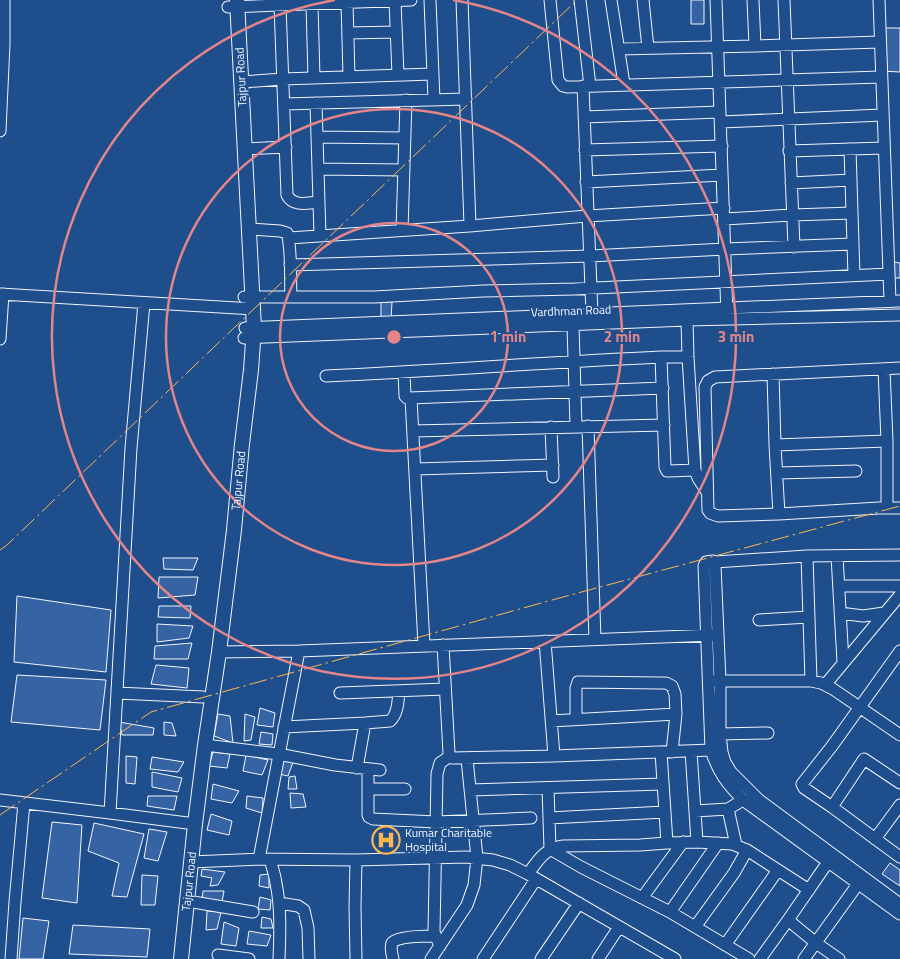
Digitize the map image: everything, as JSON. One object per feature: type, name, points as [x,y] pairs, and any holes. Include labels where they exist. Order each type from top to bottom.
[{"type":"main road","name":"Tajpur Road","points":[[181,959],[191,862],[190,824],[205,745],[219,652],[252,370],[249,333],[249,229],[242,82],[233,3]]},
{"type":"main road","name":"Tajpur Road","points":[[233,3],[239,230],[249,303]]},
{"type":"main road","name":"Tajpur Road","points":[[172,959],[225,529],[242,369],[249,333]]},
{"type":"street","points":[[0,131],[4,0]]},
{"type":"street","points":[[395,0],[398,75]]},
{"type":"street","points":[[233,3],[280,5],[412,0]]},
{"type":"street","points":[[430,0],[434,100]]},
{"type":"street","points":[[462,0],[470,226]]},
{"type":"street","points":[[550,0],[558,80],[563,86],[567,87],[881,77]]},
{"type":"street","points":[[580,0],[586,86],[584,117],[592,314]]},
{"type":"street","points":[[612,0],[624,84]]},
{"type":"street","points":[[642,0],[648,48]]},
{"type":"street","points":[[716,0],[727,314]]},
{"type":"street","points":[[753,0],[755,46]]},
{"type":"street","points":[[784,0],[794,247]]},
{"type":"street","points":[[879,0],[888,274],[895,301]]},
{"type":"street","points":[[347,2],[349,77]]},
{"type":"street","points":[[312,4],[314,78]]},
{"type":"street","points":[[280,5],[288,197],[297,203],[319,202]]},
{"type":"street","points":[[348,32],[396,32]]},
{"type":"street","points":[[619,49],[880,42]]},
{"type":"street","points":[[242,82],[433,74]]},
{"type":"street","points":[[284,104],[466,99]]},
{"type":"street","points":[[402,230],[406,100]]},
{"type":"street","points":[[316,103],[320,236]]},
{"type":"street","points":[[584,117],[788,119],[882,116]]},
{"type":"street","points":[[317,137],[405,138]]},
{"type":"street","points":[[585,150],[722,146]]},
{"type":"street","points":[[245,149],[286,147]]},
{"type":"street","points":[[789,150],[884,148]]},
{"type":"street","points":[[850,149],[854,276]]},
{"type":"street","points":[[318,169],[404,170]]},
{"type":"street","points":[[586,182],[722,175]]},
{"type":"street","points":[[791,183],[851,180]]},
{"type":"street","points":[[289,238],[587,216],[852,213]]},
{"type":"street","points":[[249,229],[283,231],[287,233],[289,238],[290,297]]},
{"type":"street","points":[[290,265],[590,256],[853,244]]},
{"type":"street","points":[[0,339],[2,294],[144,303],[249,303],[290,297],[374,297],[888,274]]},
{"type":"street","name":"Vardhman Road","points":[[249,333],[687,320],[727,314],[895,301]]},
{"type":"street","points":[[110,813],[130,448],[144,303]]},
{"type":"street","name":"Vardhman Road","points":[[249,333],[592,314],[900,315]]},
{"type":"street","points":[[687,320],[695,470],[708,493]]},
{"type":"street","points":[[573,324],[576,391],[582,426],[594,640]]},
{"type":"street","points":[[661,357],[666,469],[670,471],[695,470]]},
{"type":"street","points":[[326,376],[575,361],[688,357]]},
{"type":"street","points":[[900,368],[715,377],[708,381],[705,387],[708,510],[710,513],[714,515],[779,514],[900,508]]},
{"type":"street","points":[[884,369],[888,441],[887,508]]},
{"type":"street","points":[[404,372],[406,398],[663,388]]},
{"type":"street","points":[[773,374],[779,514]]},
{"type":"street","points":[[411,398],[424,645]]},
{"type":"street","points":[[413,431],[664,425]]},
{"type":"street","points":[[551,427],[553,477]]},
{"type":"street","points":[[775,444],[888,441]]},
{"type":"street","points":[[415,469],[553,464]]},
{"type":"street","points":[[776,473],[856,471]]},
{"type":"street","points":[[900,556],[807,556],[715,562],[713,635],[715,681],[722,752],[731,772],[759,800],[900,904]]},
{"type":"street","points":[[807,556],[811,681]]},
{"type":"street","points":[[837,556],[843,662]]},
{"type":"street","points":[[839,586],[900,586]]},
{"type":"street","points":[[825,685],[900,595]]},
{"type":"street","points":[[840,613],[863,616],[884,613]]},
{"type":"street","points":[[759,620],[809,617]]},
{"type":"street","points":[[219,652],[299,651],[713,635]]},
{"type":"street","points":[[545,641],[554,756]]},
{"type":"street","points":[[443,645],[450,756]]},
{"type":"street","points":[[279,959],[279,903],[276,883],[265,859],[278,754],[299,651]]},
{"type":"street","points":[[900,651],[832,746],[802,784],[804,788],[900,857]]},
{"type":"street","points":[[576,719],[576,683],[580,681],[660,683],[672,686],[676,714],[667,752],[663,784],[667,843]]},
{"type":"street","points":[[715,681],[811,681],[825,685],[900,735]]},
{"type":"street","points":[[715,681],[711,750],[720,773],[733,790],[743,800],[900,914]]},
{"type":"street","points":[[340,693],[445,689]]},
{"type":"street","points":[[284,726],[382,722],[393,719],[399,691]]},
{"type":"street","points":[[117,693],[203,696]]},
{"type":"street","points":[[551,721],[676,714]]},
{"type":"street","points":[[365,723],[368,815],[371,819],[436,822],[531,818]]},
{"type":"street","points":[[720,734],[768,733]]},
{"type":"street","points":[[205,745],[278,754],[368,769]]},
{"type":"street","points":[[450,756],[456,759],[467,759],[711,750]]},
{"type":"street","points":[[691,751],[696,842]]},
{"type":"street","points":[[431,959],[437,941],[435,858],[437,774],[443,760],[450,756]]},
{"type":"street","points":[[437,941],[467,905],[474,885],[477,858],[467,759]]},
{"type":"street","points":[[832,807],[864,760],[900,783]]},
{"type":"street","points":[[470,790],[663,784]]},
{"type":"street","points":[[368,788],[405,789]]},
{"type":"street","points":[[548,788],[550,849]]},
{"type":"street","points":[[0,800],[190,824]]},
{"type":"street","points":[[695,810],[728,809],[743,800]]},
{"type":"street","points":[[11,959],[24,802]]},
{"type":"street","points":[[695,928],[734,873],[741,848],[728,809]]},
{"type":"street","points":[[549,818],[665,812]]},
{"type":"street","points":[[875,839],[898,812]]},
{"type":"street","points":[[642,898],[683,842]]},
{"type":"street","points":[[483,959],[532,876],[540,858],[550,849],[564,846],[623,846],[718,842],[741,848],[809,890]]},
{"type":"street","points":[[670,912],[718,842]]},
{"type":"street","points":[[550,849],[670,912],[749,959]]},
{"type":"street","points":[[191,862],[265,859],[477,858],[493,860],[510,865],[532,876],[619,927],[658,955],[675,959]]},
{"type":"street","points":[[356,860],[356,959]]},
{"type":"street","points":[[760,959],[828,862]]},
{"type":"street","points":[[726,945],[778,870]]},
{"type":"street","points":[[804,959],[858,884]]},
{"type":"street","points":[[187,901],[253,912]]},
{"type":"street","points":[[279,903],[298,906],[304,910],[308,928],[309,959]]},
{"type":"street","points":[[540,959],[579,904]]},
{"type":"street","points":[[788,920],[839,959]]},
{"type":"street","points":[[598,959],[619,927]]},
{"type":"street","points":[[393,959],[392,943],[397,939],[437,941]]},
{"type":"street","points":[[218,955],[249,959]]},
{"type":"building","points":[[691,0],[704,0],[704,24],[691,24]]},
{"type":"building","points":[[881,28],[900,28],[900,72],[881,71]]},
{"type":"building","points":[[894,262],[900,263],[900,278],[893,278]]},
{"type":"building","points":[[381,302],[392,302],[391,320],[381,320]]},
{"type":"building","points":[[163,558],[198,558],[193,570],[164,569]]},
{"type":"building","points":[[159,577],[198,577],[195,595],[158,598]]},
{"type":"building","points":[[17,596],[111,610],[106,672],[14,662]]},
{"type":"building","points":[[159,606],[191,606],[190,618],[158,617]]},
{"type":"building","points":[[157,624],[193,626],[189,638],[157,642]]},
{"type":"building","points":[[192,643],[188,659],[154,659],[155,646]]},
{"type":"building","points":[[156,665],[189,668],[187,688],[151,684]]},
{"type":"building","points":[[17,675],[106,680],[100,730],[11,722]]},
{"type":"building","points":[[260,708],[275,713],[273,727],[257,725]]},
{"type":"building","points":[[218,714],[230,716],[233,743],[214,736]]},
{"type":"building","points":[[245,714],[255,717],[251,740],[244,741]]},
{"type":"building","points":[[119,722],[154,728],[153,735],[122,735]]},
{"type":"building","points":[[164,722],[172,723],[176,736],[164,735]]},
{"type":"building","points":[[261,732],[273,734],[272,745],[259,744]]},
{"type":"building","points":[[213,752],[230,754],[227,768],[209,766]]},
{"type":"building","points":[[246,755],[268,760],[262,775],[243,771]]},
{"type":"building","points":[[126,756],[137,757],[135,784],[126,783]]},
{"type":"building","points":[[152,757],[184,762],[178,772],[150,769]]},
{"type":"building","points":[[282,760],[293,762],[288,776],[279,774]]},
{"type":"building","points":[[152,772],[182,778],[178,792],[152,787]]},
{"type":"building","points":[[295,776],[297,789],[288,789],[289,777]]},
{"type":"building","points":[[213,784],[239,791],[232,803],[211,799]]},
{"type":"building","points":[[290,793],[303,794],[306,807],[291,808]]},
{"type":"building","points":[[148,796],[177,796],[174,810],[147,806]]},
{"type":"building","points":[[247,796],[263,798],[262,813],[246,808]]},
{"type":"building","points":[[211,814],[232,821],[229,835],[207,830]]},
{"type":"building","points":[[52,822],[82,825],[77,903],[42,898]]},
{"type":"building","points":[[94,823],[144,834],[127,897],[112,896],[119,863],[88,851]]},
{"type":"building","points":[[149,829],[167,832],[158,861],[144,858]]},
{"type":"building","points":[[394,832],[395,845],[378,846],[377,834]]},
{"type":"building","points":[[890,863],[900,870],[900,886],[882,874]]},
{"type":"building","points":[[202,869],[225,872],[218,885],[210,886],[212,878],[201,876]]},
{"type":"building","points":[[269,874],[269,888],[259,886],[260,875]]},
{"type":"building","points":[[142,875],[158,876],[155,905],[141,905]]},
{"type":"building","points":[[203,891],[224,891],[222,902],[202,901]]},
{"type":"building","points":[[260,897],[271,900],[270,910],[258,909]]},
{"type":"building","points":[[207,911],[221,912],[217,929],[206,930]]},
{"type":"building","points":[[262,917],[271,919],[273,928],[261,928]]},
{"type":"building","points":[[23,918],[49,921],[43,959],[19,959]]},
{"type":"building","points":[[224,922],[239,928],[236,946],[221,944]]},
{"type":"building","points":[[73,925],[150,929],[147,957],[69,954]]},
{"type":"building","points":[[249,931],[271,935],[267,946],[247,944]]},
{"type":"power","points":[[0,550],[577,0]]},
{"type":"power","points":[[0,815],[151,712],[552,600],[900,506]]},
{"type":"place","name":"Kumar Charitable Hospital","points":[[386,840]]}]
